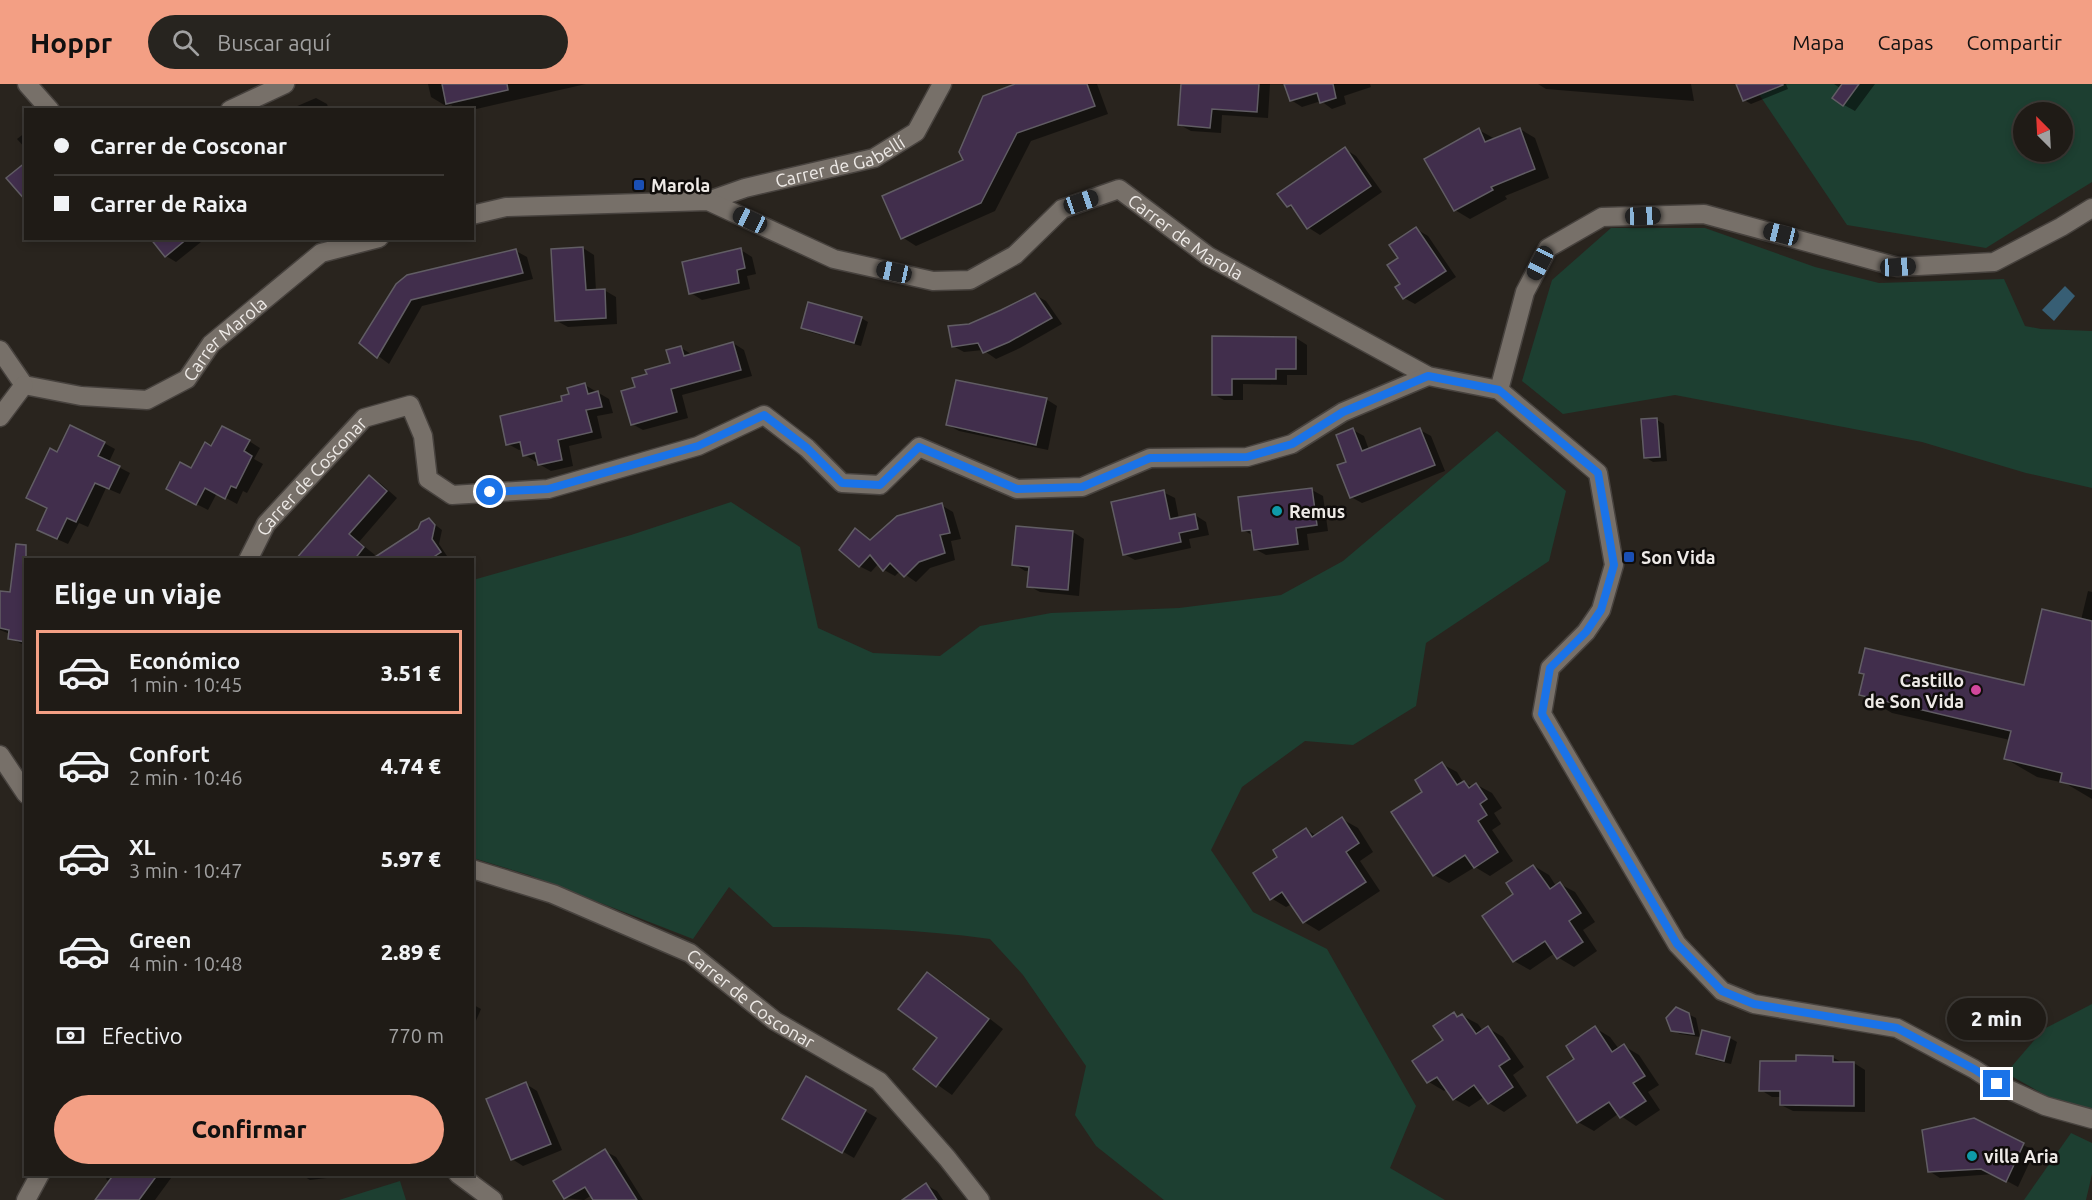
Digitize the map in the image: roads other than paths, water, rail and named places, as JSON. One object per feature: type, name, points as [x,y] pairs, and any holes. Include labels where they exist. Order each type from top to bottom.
[{"type":"street","points":[[27,84],[48,108]]},
{"type":"street","points":[[234,108],[285,84]]},
{"type":"street","name":"Carrer de Gabellí","points":[[708,201],[745,188],[874,158],[916,132],[942,84]]},
{"type":"street","name":"Carrer de Marola","points":[[474,215],[506,207],[708,201],[834,259],[933,281],[970,280],[1015,255],[1062,209],[1119,189],[1208,256],[1428,376],[1499,390]]},
{"type":"street","points":[[2092,208],[1994,262],[1898,267],[1704,214],[1602,217],[1548,248],[1526,292],[1499,390],[1598,473],[1614,565],[1601,610],[1586,632],[1550,668],[1542,714],[1677,944],[1722,991],[1754,1004],[1897,1028],[1974,1069],[1997,1084],[2045,1106],[2092,1119]]},
{"type":"street","name":"Carrer Marola","points":[[24,385],[81,396],[147,400],[187,379],[211,344],[321,253],[371,240]]},
{"type":"street","points":[[0,350],[24,385],[0,417]]},
{"type":"street","name":"Carrer de Cosconar","points":[[249,558],[266,524],[364,418],[410,405],[423,436],[428,479],[452,495],[548,489],[698,446],[764,415],[807,448],[842,483],[880,485],[919,447],[1017,489],[1082,487],[1150,458],[1247,457],[1270,451],[1292,444],[1343,412],[1428,376]]},
{"type":"street","points":[[0,755],[24,791]]},
{"type":"street","name":"Carrer de Cosconar","points":[[474,870],[553,894],[690,953],[775,1021],[879,1081],[947,1158],[980,1200]]},
{"type":"street","points":[[26,1200],[39,1176]]},
{"type":"street","points":[[461,1176],[493,1200]]},
{"type":"water","points":[[2065,286],[2075,296],[2054,321],[2042,310]]},
{"type":"place","name":"Marola","points":[[639,185]]},
{"type":"place","name":"Remus","points":[[1277,511]]},
{"type":"place","name":"Son Vida","points":[[1629,557]]},
{"type":"place","name":"Castillo de Son Vida","points":[[1976,690]]},
{"type":"place","name":"villa Aria","points":[[1972,1156]]}]
